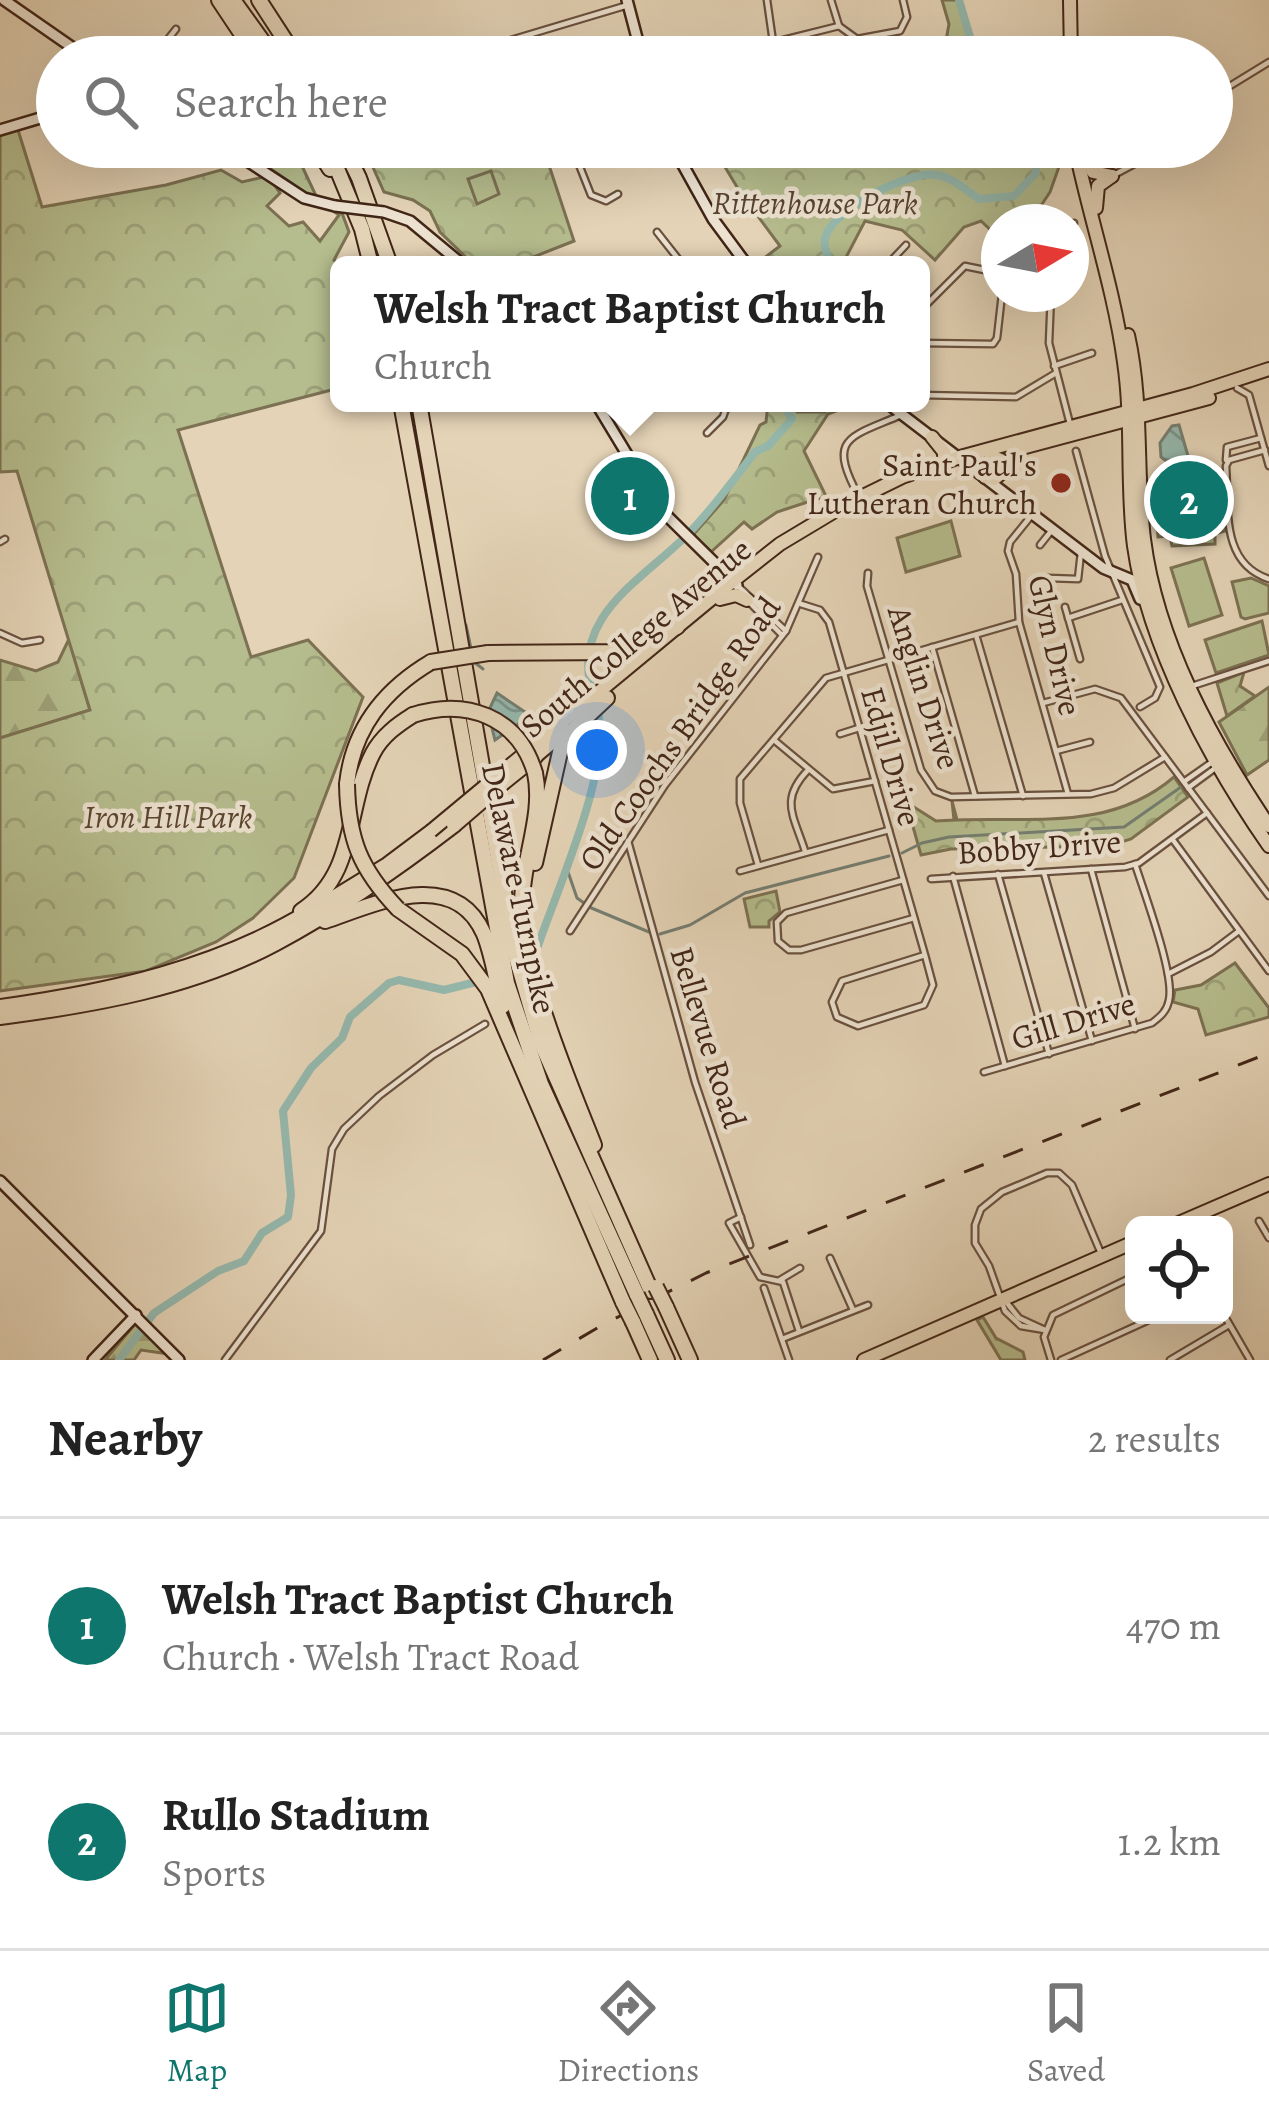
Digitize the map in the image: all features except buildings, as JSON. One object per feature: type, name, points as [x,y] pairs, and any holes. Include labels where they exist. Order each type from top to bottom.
[{"type":"highway","points":[[219,0],[242,36]]},
{"type":"highway","points":[[237,0],[263,36]]},
{"type":"highway","points":[[259,0],[282,36]]},
{"type":"highway","points":[[329,168],[363,238]]},
{"type":"highway","points":[[342,168],[368,256]]},
{"type":"highway","points":[[352,168],[359,178],[383,256]]},
{"type":"highway","name":"Delaware Turnpike","points":[[403,412],[502,957]]},
{"type":"highway","name":"Delaware Turnpike","points":[[418,412],[471,716],[502,957]]},
{"type":"highway","points":[[642,1294],[497,986],[462,954],[398,909],[365,872],[357,854],[347,784],[353,753],[371,711],[431,662],[488,653],[603,653],[677,627]]},
{"type":"highway","points":[[526,888],[560,752],[589,709],[606,694]]},
{"type":"highway","points":[[270,939],[318,900],[334,878],[345,856],[374,752],[390,730],[440,706],[465,707],[491,716],[522,743],[535,765],[537,797],[524,925],[533,973],[642,1294]]},
{"type":"highway","name":"South College Avenue","points":[[0,1017],[82,1006],[158,988],[270,939],[454,825],[504,776],[535,765]]},
{"type":"highway","points":[[270,939],[420,892],[460,907],[478,924],[502,957],[497,986]]},
{"type":"highway","name":"South College Avenue","points":[[0,1007],[80,996],[155,977],[270,939],[312,910]]},
{"type":"highway","name":"Delaware Turnpike","points":[[502,957],[533,973],[558,1085],[642,1294]]},
{"type":"highway","name":"Delaware Turnpike","points":[[497,986],[550,1119],[561,1130],[642,1294],[667,1360]]},
{"type":"highway","points":[[650,1360],[651,1313]]},
{"type":"highway","name":"Delaware Turnpike","points":[[651,1313],[686,1360]]},
{"type":"main road","points":[[1066,0],[1067,36]]},
{"type":"main road","points":[[1084,168],[1133,416]]},
{"type":"main road","points":[[1091,168],[1112,176]]},
{"type":"main road","points":[[1096,208],[1098,186],[1112,176]]},
{"type":"main road","points":[[1087,183],[1142,394],[1166,406],[1144,428],[1134,447]]},
{"type":"main road","points":[[1115,570],[1135,551],[1133,363]]},
{"type":"main road","name":"South College Avenue","points":[[606,694],[783,542],[859,497],[944,463],[1015,450],[1269,373]]},
{"type":"main road","name":"South College Avenue","points":[[1166,406],[1237,388],[1269,373]]},
{"type":"main road","points":[[1127,389],[1122,408],[1109,422],[1134,447],[1145,548],[1168,638]]},
{"type":"main road","name":"South College Avenue","points":[[606,694],[677,627],[846,510],[964,460],[1071,428],[1109,422]]},
{"type":"main road","points":[[932,436],[944,452],[944,463]]},
{"type":"main road","points":[[991,456],[1004,463],[1004,471],[994,479],[998,484],[1015,450]]},
{"type":"main road","points":[[1115,570],[1144,574],[1185,688]]},
{"type":"main road","points":[[1115,570],[1150,617],[1222,759],[1269,826]]},
{"type":"main road","points":[[737,583],[746,586],[749,599]]},
{"type":"main road","points":[[720,599],[736,595],[749,599]]},
{"type":"main road","name":"South College Avenue","points":[[535,765],[589,709]]},
{"type":"main road","name":"South College Avenue","points":[[312,910],[391,865],[589,709]]},
{"type":"main road","points":[[1222,759],[1228,781],[1269,846]]},
{"type":"main road","points":[[1206,775],[1218,774],[1228,781]]},
{"type":"main road","points":[[1195,1216],[1269,1184]]},
{"type":"main road","points":[[864,1360],[1125,1246]]},
{"type":"street","points":[[4,0],[56,36]]},
{"type":"street","points":[[766,0],[771,36]]},
{"type":"street","points":[[831,0],[839,26],[853,36]]},
{"type":"street","points":[[873,36],[900,31],[907,17],[903,0]]},
{"type":"street","points":[[521,36],[627,2],[636,36]]},
{"type":"street","points":[[800,36],[839,26]]},
{"type":"street","points":[[170,36],[176,29]]},
{"type":"street","points":[[1233,84],[1269,62]]},
{"type":"street","points":[[0,130],[36,119]]},
{"type":"street","points":[[258,168],[304,198],[384,212],[415,225],[452,256]]},
{"type":"street","points":[[580,168],[591,195],[606,201],[618,194]]},
{"type":"street","points":[[685,168],[713,220],[740,256]]},
{"type":"street","points":[[1087,183],[1126,168]]},
{"type":"street","points":[[657,232],[676,256]]},
{"type":"street","points":[[895,256],[905,245]]},
{"type":"street","points":[[930,301],[964,266],[981,269]]},
{"type":"street","points":[[930,343],[993,344],[1000,312]]},
{"type":"street","points":[[1050,312],[1048,335],[1071,428]]},
{"type":"street","points":[[930,395],[1012,398],[1092,353]]},
{"type":"street","points":[[1237,388],[1249,395],[1269,466]]},
{"type":"street","points":[[602,412],[655,502],[737,583]]},
{"type":"street","points":[[706,433],[725,412]]},
{"type":"street","points":[[859,497],[843,463],[846,444],[855,435],[902,414],[1082,552],[1115,570]]},
{"type":"street","points":[[1261,438],[1227,448],[1226,466],[1232,546],[1245,567],[1269,579]]},
{"type":"street","points":[[1226,466],[1228,460],[1265,450]]},
{"type":"street","points":[[1076,451],[1122,600],[1160,688],[1141,707]]},
{"type":"street","name":"Glyn Drive","points":[[1032,514],[1008,546],[1016,574],[1019,622],[1068,794]]},
{"type":"street","points":[[1040,545],[1052,530]]},
{"type":"street","points":[[1048,578],[1075,581],[1081,573],[1082,552]]},
{"type":"street","name":"Old Coochs Bridge Road","points":[[570,931],[665,785],[785,633],[818,557]]},
{"type":"street","name":"Anglin Drive","points":[[868,573],[867,586],[925,780],[942,795],[1091,794],[1114,788],[1165,757]]},
{"type":"street","points":[[749,599],[785,633]]},
{"type":"street","points":[[1069,618],[1122,600]]},
{"type":"street","name":"Edjil Drive","points":[[801,604],[820,610],[828,619],[925,955]]},
{"type":"street","points":[[1065,607],[1080,659]]},
{"type":"street","points":[[758,865],[739,785],[744,771],[823,681],[1019,622]]},
{"type":"street","points":[[0,633],[22,643],[40,640]]},
{"type":"street","points":[[976,635],[1023,796]]},
{"type":"street","points":[[932,647],[975,796]]},
{"type":"street","points":[[1185,688],[1269,661]]},
{"type":"street","points":[[1043,703],[1085,690],[1108,691],[1127,704],[1269,896]]},
{"type":"street","points":[[840,734],[860,728]]},
{"type":"street","points":[[772,739],[836,790],[875,781]]},
{"type":"street","points":[[1056,751],[1090,742]]},
{"type":"street","points":[[1186,785],[1206,775],[1222,759]]},
{"type":"street","points":[[1186,785],[1222,759]]},
{"type":"street","points":[[806,853],[790,798],[792,788],[808,770]]},
{"type":"street","name":"Bobby Drive","points":[[931,879],[1135,864],[1208,813]]},
{"type":"street","points":[[740,871],[889,830]]},
{"type":"street","points":[[1172,840],[1269,971]]},
{"type":"street","name":"Bellevue Road","points":[[628,841],[695,1082],[750,1245]]},
{"type":"street","name":"Gill Drive","points":[[984,1072],[1135,1029],[1164,1013],[1170,997],[1168,974],[1135,864]]},
{"type":"street","points":[[1091,869],[1135,1029]]},
{"type":"street","points":[[1044,872],[1092,1041]]},
{"type":"street","points":[[998,873],[1048,1054]]},
{"type":"street","points":[[953,876],[1004,1066]]},
{"type":"street","points":[[903,880],[786,913],[777,922],[778,941],[789,950],[800,950],[914,918]]},
{"type":"street","points":[[1168,974],[1239,932]]},
{"type":"street","points":[[925,955],[933,985],[924,1005],[858,1026],[837,1017],[832,1002],[842,982],[925,955]]},
{"type":"street","points":[[225,1360],[321,1231],[336,1140],[379,1096],[485,1024]]},
{"type":"street","points":[[1045,1330],[1015,1322],[998,1301],[996,1281],[976,1247],[977,1217],[996,1195],[1047,1173],[1059,1173],[1070,1181],[1102,1256]]},
{"type":"street","points":[[0,1181],[178,1360]]},
{"type":"street","points":[[741,1217],[729,1223],[763,1280],[780,1280],[800,1268]]},
{"type":"street","points":[[1259,1221],[1269,1238]]},
{"type":"street","points":[[830,1258],[853,1310]]},
{"type":"street","points":[[780,1280],[799,1331]]},
{"type":"street","points":[[1051,1360],[1045,1330],[1061,1308],[1125,1280]]},
{"type":"street","points":[[996,1281],[998,1301]]},
{"type":"street","points":[[764,1288],[789,1360]]},
{"type":"street","points":[[782,1339],[868,1304]]},
{"type":"street","points":[[93,1360],[138,1318]]},
{"type":"street","points":[[1061,1360],[1140,1324]]},
{"type":"street","points":[[1170,1360],[1229,1324],[1250,1360]]},
{"type":"green space","points":[[942,0],[959,0],[970,36],[947,36],[949,24]]},
{"type":"green space","name":"Iron Hill Park","points":[[18,130],[42,207],[221,170],[242,182],[268,176],[280,193],[267,206],[289,226],[303,222],[320,241],[339,215],[269,168],[303,168],[317,198],[342,213],[349,232],[336,256],[330,256],[330,390],[178,430],[251,657],[308,640],[363,697],[294,878],[253,918],[216,942],[146,971],[0,991],[0,738],[90,710],[17,471],[0,472],[0,135]]},
{"type":"green space","points":[[373,168],[550,168],[574,241],[536,256],[465,256],[440,232],[430,211],[413,200],[384,192]]},
{"type":"green space","name":"Rittenhouse Park","points":[[726,168],[1059,168],[1042,204],[981,204],[981,221],[964,227],[935,260],[902,230],[865,221],[847,256],[767,256],[780,246]]},
{"type":"green space","points":[[491,171],[499,194],[477,204],[468,179]]},
{"type":"green space","points":[[767,412],[833,412],[804,451],[826,496],[777,512],[752,529],[744,522],[711,552],[693,535],[724,500],[760,425],[766,422]]},
{"type":"green space","points":[[618,466],[622,478],[633,476],[643,508],[617,515],[605,470]]},
{"type":"green space","points":[[1222,479],[1225,531],[1215,534],[1215,544],[1172,546],[1170,536],[1158,537],[1155,483]]},
{"type":"green space","points":[[951,521],[960,556],[906,572],[897,538]]},
{"type":"green space","points":[[1204,558],[1222,615],[1189,626],[1171,568]]},
{"type":"green space","points":[[1251,578],[1269,586],[1269,613],[1245,619],[1232,582]]},
{"type":"green space","points":[[1262,621],[1269,655],[1216,673],[1205,640]]},
{"type":"green space","points":[[69,639],[90,710],[0,738],[0,660],[36,671],[58,662]]},
{"type":"green space","points":[[1244,672],[1240,686],[1255,696],[1227,716],[1217,683]]},
{"type":"green space","points":[[1269,687],[1269,760],[1247,775],[1219,722]]},
{"type":"green space","points":[[1174,777],[1188,797],[1131,839],[1109,846],[951,849],[921,855],[906,802],[936,821],[954,820],[952,801],[957,820],[1071,818],[1124,806]]},
{"type":"green space","points":[[776,891],[780,912],[769,927],[750,927],[744,899]]},
{"type":"green space","points":[[1235,963],[1269,1008],[1269,1017],[1206,1035],[1198,1009],[1173,1002],[1175,990],[1201,985]]},
{"type":"green space","points":[[983,1317],[996,1338],[1023,1352],[1025,1360],[1001,1360],[977,1320]]},
{"type":"green space","points":[[135,1324],[169,1354],[141,1350],[134,1360],[105,1360]]},
{"type":"water","points":[[1179,425],[1188,456],[1170,464],[1161,457],[1160,443],[1172,426]]},
{"type":"water","points":[[497,693],[525,712],[524,720],[495,740],[488,712]]},
{"type":"waterway","points":[[959,0],[970,36]]},
{"type":"waterway","points":[[828,256],[825,241],[831,227],[856,204],[892,185],[937,175],[979,199],[1014,196],[1036,168]]},
{"type":"waterway","points":[[593,695],[588,667],[591,643],[601,621],[615,601],[699,522],[755,452],[768,446],[792,419],[788,412]]},
{"type":"waterway","points":[[466,625],[472,653]]},
{"type":"waterway","points":[[474,662],[483,669]]},
{"type":"waterway","points":[[529,956],[538,946],[591,794],[598,762],[597,709]]},
{"type":"waterway","points":[[902,853],[949,837],[1124,827],[1181,787]]},
{"type":"waterway","points":[[660,934],[690,925],[745,893],[889,856]]},
{"type":"waterway","points":[[566,866],[577,898],[584,903]]},
{"type":"waterway","points":[[589,907],[649,932]]},
{"type":"waterway","points":[[119,1360],[154,1313],[218,1271],[244,1261],[262,1233],[288,1217],[291,1195],[283,1111],[311,1068],[342,1038],[350,1017],[389,983],[399,980],[444,990],[484,980]]},
{"type":"railway","points":[[543,1360],[706,1273],[1269,1053]]},
{"type":"place","name":"Saint Paul's Lutheran Church","points":[[1061,483]]},
{"type":"place","name":"Welsh Tract Baptist Church","points":[[630,496]]},
{"type":"place","name":"Rullo Stadium","points":[[1189,500]]}]
